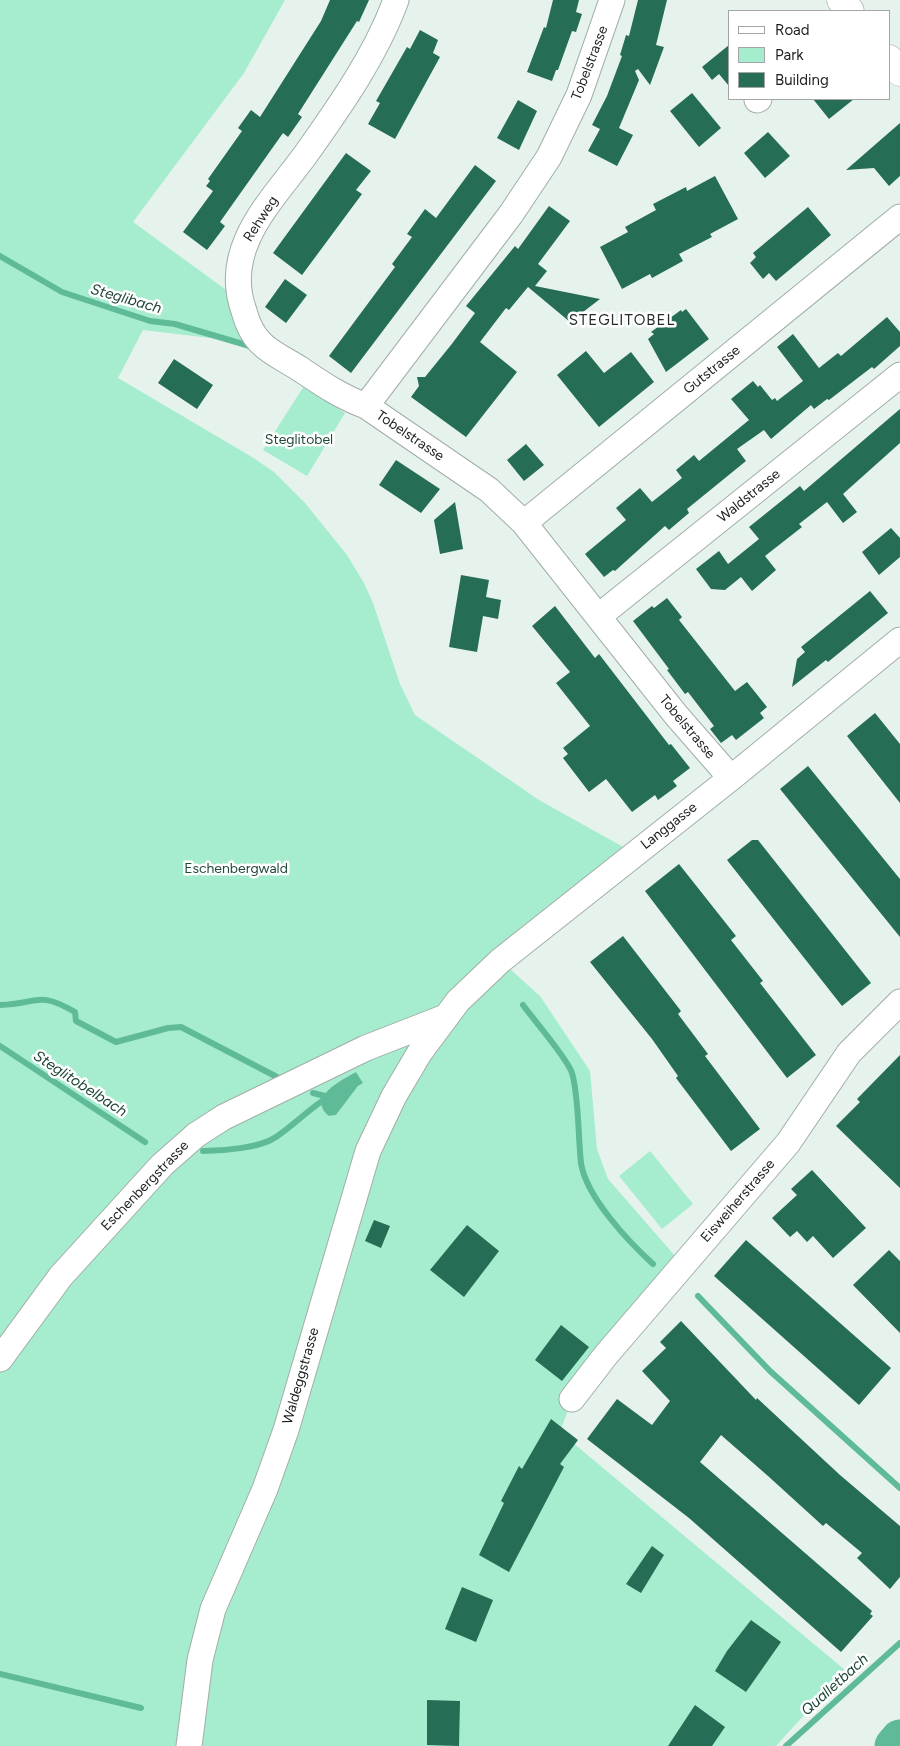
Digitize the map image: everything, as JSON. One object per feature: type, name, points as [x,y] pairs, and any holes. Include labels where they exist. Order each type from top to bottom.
[{"type":"main road","points":[[841,0],[849,10]]},
{"type":"main road","points":[[890,60],[900,72]]},
{"type":"street","name":"Rehweg","points":[[366,406],[346,399],[261,344],[248,324],[240,300],[238,282],[240,254],[252,227],[308,152],[359,74],[390,16],[396,0]]},
{"type":"street","name":"Tobelstrasse","points":[[612,0],[579,96],[549,157],[511,214],[366,406],[482,485],[524,523],[676,715],[731,778]]},
{"type":"street","name":"Gutstrasse","points":[[524,523],[900,217]]},
{"type":"street","name":"Waldstrasse","points":[[599,616],[900,375]]},
{"type":"street","name":"Langgasse","points":[[443,1018],[470,988],[500,961],[731,778],[900,640]]},
{"type":"street","name":"Eisweiherstrasse","points":[[572,1399],[612,1348],[788,1143],[849,1053],[900,1002]]},
{"type":"street","name":"Eschenbergstrasse","points":[[0,1358],[39,1303],[67,1269],[148,1180],[196,1135],[224,1117],[366,1048],[443,1018]]},
{"type":"street","name":"Waldeggstrasse","points":[[189,1746],[200,1660],[213,1609],[265,1489],[286,1430],[362,1167],[376,1132],[394,1096],[443,1018]]},
{"type":"green space","name":"Eschenbergwald","points":[[0,0],[285,0],[244,73],[133,222],[240,300],[261,344],[143,330],[118,378],[252,457],[274,472],[305,503],[347,555],[364,583],[373,603],[400,684],[415,715],[539,800],[634,853],[501,961],[540,996],[590,1071],[597,1149],[608,1179],[683,1265],[572,1399],[560,1432],[845,1670],[776,1746],[0,1746]],"holes":[[[356,1072],[363,1083],[358,1086],[336,1115],[329,1116],[323,1109],[322,1102],[329,1090]]]},
{"type":"green space","name":"Steglitobel","points":[[304,386],[345,413],[307,476],[263,450]]},
{"type":"green space","points":[[650,1151],[693,1204],[662,1229],[619,1176]]},
{"type":"shaded area","points":[[356,1072],[363,1083],[358,1086],[336,1115],[329,1116],[323,1109],[322,1102],[324,1096],[335,1084]]},
{"type":"building","points":[[330,0],[369,0],[359,22],[357,21],[298,114],[302,117],[288,137],[283,133],[220,222],[225,226],[207,250],[183,232],[213,191],[206,186],[210,181],[208,179],[242,131],[238,128],[251,110],[260,117],[321,21]]},
{"type":"building","points":[[553,0],[579,0],[576,12],[582,14],[576,32],[572,31],[552,81],[527,72],[544,27],[546,28]]},
{"type":"building","points":[[638,0],[667,0],[656,45],[664,47],[650,85],[638,69],[635,71],[639,80],[619,128],[633,135],[617,166],[588,151],[600,129],[592,125],[607,96],[622,56],[620,55],[626,35],[629,36]]},
{"type":"building","points":[[420,30],[438,40],[433,53],[440,57],[395,139],[368,124],[380,103],[376,101],[407,47],[410,49]]},
{"type":"building","points":[[728,46],[728,85],[719,74],[712,80],[702,67]]},
{"type":"building","points":[[692,93],[721,128],[699,147],[670,111]]},
{"type":"building","points":[[518,100],[537,111],[519,150],[497,138]]},
{"type":"building","points":[[814,100],[853,100],[829,119]]},
{"type":"building","points":[[900,123],[900,176],[889,186],[874,168],[846,170]]},
{"type":"building","points":[[768,132],[790,156],[765,178],[744,153]]},
{"type":"building","points":[[346,153],[371,171],[356,190],[362,194],[302,275],[273,253]]},
{"type":"building","points":[[475,165],[496,181],[351,373],[329,356],[395,267],[392,264],[412,237],[407,234],[425,209],[436,218]]},
{"type":"building","points":[[715,176],[738,219],[710,234],[712,237],[679,254],[683,261],[652,278],[650,274],[622,289],[600,247],[628,232],[625,227],[656,210],[653,204],[686,187],[687,191]]},
{"type":"building","points":[[549,206],[570,221],[538,264],[547,271],[535,286],[600,299],[570,322],[528,287],[509,310],[506,308],[480,342],[517,372],[466,437],[411,397],[419,386],[417,377],[425,377],[451,345],[475,313],[466,306],[515,246],[518,249]]},
{"type":"building","points":[[808,207],[831,235],[776,281],[769,273],[763,279],[750,263],[756,257],[753,253]]},
{"type":"building","points":[[285,279],[307,295],[286,323],[265,307]]},
{"type":"building","points":[[686,309],[709,339],[666,372],[648,339],[654,334],[651,332],[681,310],[682,312]]},
{"type":"building","points":[[887,317],[900,332],[900,346],[874,369],[872,367],[829,400],[827,399],[814,409],[811,405],[771,439],[764,430],[737,449],[746,461],[687,509],[689,513],[669,530],[665,526],[615,571],[613,570],[604,577],[585,554],[626,520],[616,508],[640,488],[652,502],[682,478],[676,470],[694,455],[699,461],[749,420],[731,399],[753,381],[758,387],[760,385],[772,400],[775,398],[777,401],[803,381],[777,347],[793,334],[819,368],[838,353],[841,356]]},
{"type":"building","points":[[586,351],[604,373],[631,352],[654,382],[599,427],[557,375]]},
{"type":"building","points":[[174,359],[213,385],[197,409],[158,383]]},
{"type":"building","points":[[900,409],[900,443],[843,494],[857,512],[843,523],[827,502],[799,524],[802,527],[765,556],[776,570],[752,591],[741,577],[725,590],[711,589],[696,569],[719,551],[728,564],[759,539],[749,527],[800,486],[804,491]]},
{"type":"building","points":[[526,444],[544,465],[524,481],[507,460]]},
{"type":"building","points":[[396,460],[440,489],[421,513],[379,485]]},
{"type":"building","points":[[455,502],[463,549],[440,554],[434,520]]},
{"type":"building","points":[[891,528],[900,538],[900,557],[879,575],[862,552]]},
{"type":"building","points":[[461,575],[489,580],[486,597],[501,600],[498,619],[483,616],[477,652],[449,647]]},
{"type":"building","points":[[870,591],[888,613],[828,662],[826,660],[792,687],[797,659],[805,652],[801,647]]},
{"type":"building","points":[[667,598],[682,617],[679,620],[735,691],[747,682],[767,707],[760,713],[764,718],[736,740],[732,735],[721,743],[710,729],[714,726],[688,692],[685,694],[633,621],[652,606],[654,608]]},
{"type":"building","points":[[555,606],[595,658],[599,654],[669,745],[671,744],[690,768],[673,781],[677,786],[658,800],[655,795],[632,812],[606,779],[589,792],[563,758],[568,754],[563,748],[590,726],[556,683],[570,672],[532,626]]},
{"type":"building","points":[[875,713],[900,744],[900,803],[847,736]]},
{"type":"building","points":[[808,766],[900,879],[900,937],[780,789]]},
{"type":"building","points":[[752,840],[758,840],[871,983],[842,1006],[727,860]]},
{"type":"building","points":[[679,864],[736,936],[731,940],[763,981],[760,983],[816,1055],[787,1078],[645,891]]},
{"type":"building","points":[[623,936],[681,1011],[678,1014],[708,1054],[705,1056],[760,1129],[731,1151],[676,1078],[678,1076],[652,1039],[590,962]]},
{"type":"building","points":[[900,1055],[900,1188],[836,1126],[860,1102],[857,1099]]},
{"type":"building","points":[[812,1170],[866,1228],[833,1258],[813,1236],[807,1242],[797,1231],[790,1237],[772,1218],[797,1195],[791,1189]]},
{"type":"building","points":[[374,1220],[390,1226],[381,1248],[365,1241]]},
{"type":"building","points":[[467,1225],[499,1251],[464,1297],[430,1270]]},
{"type":"building","points":[[746,1240],[891,1368],[859,1405],[714,1276]]},
{"type":"building","points":[[889,1250],[900,1261],[900,1333],[853,1285]]},
{"type":"building","points":[[681,1321],[756,1400],[757,1398],[840,1475],[900,1526],[900,1577],[890,1589],[857,1558],[862,1553],[826,1523],[823,1526],[721,1435],[700,1462],[872,1611],[870,1614],[873,1616],[841,1652],[689,1518],[587,1439],[617,1399],[652,1425],[670,1401],[642,1371],[666,1348],[660,1342]]},
{"type":"building","points":[[561,1325],[589,1347],[562,1381],[535,1360]]},
{"type":"building","points":[[551,1419],[578,1440],[560,1464],[564,1467],[509,1572],[479,1555],[504,1503],[501,1501],[519,1466],[522,1469]]},
{"type":"building","points":[[652,1546],[664,1555],[641,1593],[626,1584]]},
{"type":"building","points":[[462,1587],[493,1600],[476,1642],[445,1629]]},
{"type":"building","points":[[751,1620],[781,1642],[746,1692],[715,1671],[727,1651]]},
{"type":"building","points":[[427,1700],[460,1701],[459,1746],[427,1745]]},
{"type":"building","points":[[695,1705],[725,1727],[712,1746],[668,1746]]},
{"type":"waterway","name":"Steglibach","points":[[0,256],[62,292],[150,321],[175,324],[253,347]]},
{"type":"waterway","points":[[0,1005],[38,1000],[53,1001],[75,1012],[76,1021],[116,1042],[168,1028],[181,1027],[277,1077]]},
{"type":"waterway","points":[[523,1005],[557,1049],[572,1073],[577,1105],[581,1163],[591,1190],[610,1218],[632,1244],[653,1264]]},
{"type":"waterway","name":"Steglitobelbach","points":[[0,1046],[145,1142]]},
{"type":"waterway","points":[[313,1093],[329,1097]]},
{"type":"waterway","name":"Steglitobelbach","points":[[203,1151],[241,1148],[269,1141],[328,1097]]},
{"type":"waterway","points":[[698,1296],[770,1371],[900,1488]]},
{"type":"waterway","name":"Qualletbach","points":[[786,1746],[900,1643]]},
{"type":"waterway","points":[[0,1674],[141,1708]]},
{"type":"waterway","points":[[894,1746],[900,1739]]},
{"type":"district","name":"STEGLITOBEL","points":[[622,321]]}]
